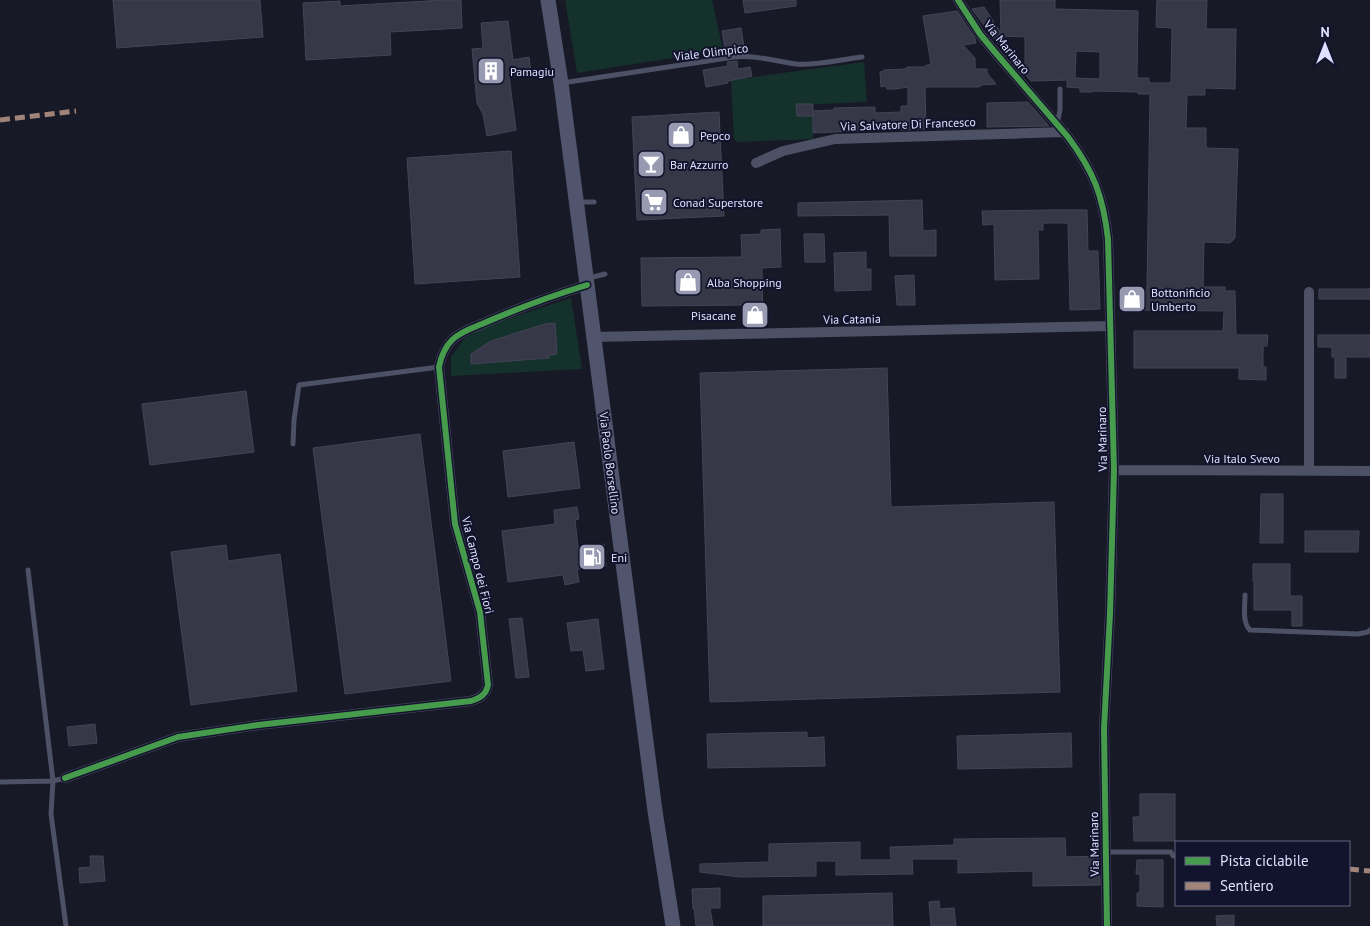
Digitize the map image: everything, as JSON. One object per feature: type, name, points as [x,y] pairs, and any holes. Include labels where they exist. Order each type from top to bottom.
[{"type":"main road","name":"Via Paolo Borsellino","points":[[548,0],[562,84],[654,801],[673,926]]},
{"type":"street","name":"Via Marinaro","points":[[958,0],[974,26],[989,45],[1082,155],[1099,190],[1104,207],[1108,239],[1114,470],[1110,614],[1104,729],[1106,926]]},
{"type":"street","name":"Via Salvatore Di Francesco","points":[[756,163],[783,151],[835,139],[1061,128]]},
{"type":"street","name":"Via Campo dei Fiori","points":[[65,778],[178,737],[258,725],[471,701],[482,697],[488,684],[480,612],[455,524],[439,367],[441,359],[452,339],[463,332],[586,282]]},
{"type":"street","points":[[1309,292],[1310,470]]},
{"type":"street","name":"Via Catania","points":[[594,337],[1110,326]]},
{"type":"street","name":"Via Italo Svevo","points":[[1114,470],[1370,471]]},
{"type":"lane","name":"Viale Olimpico","points":[[562,84],[734,57],[757,57],[797,64],[862,57]]},
{"type":"lane","points":[[1060,90],[1061,128]]},
{"type":"lane","points":[[576,203],[594,202]]},
{"type":"lane","points":[[586,282],[605,274]]},
{"type":"lane","points":[[293,444],[299,385],[439,367]]},
{"type":"lane","points":[[28,570],[52,781],[52,814],[66,926]]},
{"type":"lane","points":[[1245,595],[1246,626],[1250,630],[1358,634],[1370,630]]},
{"type":"lane","points":[[0,782],[52,781],[65,778]]},
{"type":"lane","name":"Via Marinaro","points":[[1105,852],[1171,852],[1173,856]]},
{"type":"green space","points":[[565,0],[712,0],[723,50],[577,73]]},
{"type":"green space","points":[[864,62],[867,102],[796,105],[797,116],[813,116],[813,139],[739,142],[734,140],[731,80]]},
{"type":"green space","points":[[571,298],[582,369],[451,376],[451,357],[464,339],[486,326]]},
{"type":"building","points":[[113,0],[260,0],[263,37],[117,48]]},
{"type":"building","points":[[461,0],[462,28],[390,32],[391,55],[306,60],[303,3],[340,1],[340,6]]},
{"type":"building","points":[[743,0],[796,0],[796,6],[745,13]]},
{"type":"building","points":[[1000,0],[1055,0],[1055,9],[1138,11],[1137,78],[1149,78],[1149,83],[1171,83],[1172,28],[1156,27],[1157,0],[1207,0],[1206,29],[1236,29],[1235,89],[1205,88],[1205,95],[1187,95],[1186,128],[1206,128],[1206,148],[1238,149],[1235,238],[1230,243],[1204,242],[1203,287],[1225,287],[1225,291],[1235,291],[1236,335],[1268,335],[1267,346],[1263,346],[1263,367],[1266,367],[1266,380],[1239,379],[1239,368],[1134,368],[1134,331],[1223,331],[1224,311],[1129,310],[1129,290],[1147,290],[1150,94],[1138,94],[1138,92],[1080,92],[1080,88],[1067,87],[1067,80],[1031,81],[1023,72],[1025,37],[1003,36],[1010,48],[1004,52],[972,9],[984,7],[1001,33]],"holes":[[[1076,51],[1100,52],[1100,79],[1075,78]]]},
{"type":"building","points":[[957,11],[975,38],[976,43],[963,45],[975,58],[975,69],[987,69],[987,73],[996,84],[979,87],[925,87],[926,129],[901,130],[901,127],[876,127],[876,130],[813,133],[813,116],[797,116],[796,104],[813,104],[813,111],[834,110],[834,108],[875,107],[875,113],[901,112],[901,106],[908,106],[908,87],[887,89],[885,86],[881,87],[880,72],[884,70],[906,69],[907,67],[924,67],[931,64],[923,16]]},
{"type":"building","name":"Pamagiu","points":[[508,21],[513,60],[529,57],[531,73],[509,76],[516,130],[487,136],[483,114],[477,103],[472,49],[483,48],[481,23]]},
{"type":"building","points":[[741,28],[744,47],[735,49],[736,53],[726,54],[722,31]]},
{"type":"building","points":[[737,61],[738,69],[750,67],[752,76],[706,87],[703,70],[728,66],[727,62]]},
{"type":"building","points":[[1028,102],[1049,126],[987,127],[987,103]]},
{"type":"building","points":[[719,112],[724,216],[637,220],[632,117]]},
{"type":"building","points":[[511,151],[520,277],[415,284],[407,158]]},
{"type":"building","points":[[922,200],[923,231],[936,230],[936,256],[890,256],[889,215],[798,216],[798,203]]},
{"type":"building","points":[[1087,210],[1088,251],[1098,251],[1100,309],[1070,310],[1068,223],[1043,223],[1043,230],[1038,230],[1039,279],[995,280],[994,224],[983,225],[982,211]]},
{"type":"building","name":"Alba Shopping","points":[[780,229],[781,267],[762,268],[763,324],[747,325],[746,305],[642,306],[641,258],[742,257],[741,235],[761,234],[761,230]]},
{"type":"building","points":[[804,234],[824,234],[825,262],[805,262]]},
{"type":"building","points":[[866,252],[866,269],[871,269],[871,290],[835,291],[834,253]]},
{"type":"building","points":[[914,275],[915,305],[897,305],[895,276]]},
{"type":"building","points":[[1319,289],[1370,289],[1370,299],[1319,299]]},
{"type":"building","points":[[555,323],[557,354],[549,355],[549,358],[471,364],[471,354],[491,341],[545,324]]},
{"type":"building","points":[[1318,335],[1370,335],[1370,357],[1346,357],[1346,378],[1335,378],[1335,357],[1332,357],[1332,347],[1318,347]]},
{"type":"building","points":[[887,368],[891,507],[1054,502],[1060,692],[710,702],[700,373]]},
{"type":"building","points":[[246,391],[254,452],[150,465],[142,404]]},
{"type":"building","points":[[420,434],[451,681],[345,694],[313,448]]},
{"type":"building","points":[[574,442],[580,488],[508,497],[503,451]]},
{"type":"building","points":[[1261,494],[1283,494],[1283,543],[1260,543]]},
{"type":"building","points":[[577,507],[579,519],[575,520],[578,547],[604,544],[606,566],[577,569],[579,582],[565,585],[563,575],[508,582],[502,531],[555,524],[554,510]]},
{"type":"building","points":[[1305,531],[1359,531],[1358,552],[1305,552]]},
{"type":"building","points":[[226,545],[228,561],[280,554],[297,691],[191,705],[171,552]]},
{"type":"building","points":[[1253,564],[1290,564],[1290,596],[1302,596],[1302,626],[1292,626],[1292,610],[1254,610]]},
{"type":"building","points":[[522,618],[529,677],[516,678],[509,619]]},
{"type":"building","points":[[598,619],[604,669],[586,671],[583,650],[571,651],[567,623]]},
{"type":"building","points":[[95,724],[97,743],[69,746],[67,727]]},
{"type":"building","points":[[807,732],[807,738],[824,737],[825,766],[708,768],[707,734]]},
{"type":"building","points":[[1071,733],[1072,767],[958,769],[957,736]]},
{"type":"building","points":[[1140,794],[1175,794],[1175,841],[1134,841],[1133,817],[1140,817]]},
{"type":"building","points":[[1065,838],[1066,857],[1099,856],[1100,885],[1033,886],[1033,871],[958,873],[958,859],[912,859],[913,874],[836,875],[836,861],[816,861],[816,876],[740,877],[700,872],[700,864],[769,862],[769,844],[860,842],[860,860],[891,860],[890,847],[954,845],[954,839]]},
{"type":"building","points":[[90,856],[103,856],[105,881],[80,883],[79,868],[91,867]]},
{"type":"building","points":[[1137,860],[1163,860],[1163,907],[1137,906],[1137,893],[1140,893],[1140,874],[1136,874]]},
{"type":"building","points":[[720,888],[720,908],[710,908],[713,926],[696,926],[692,889]]},
{"type":"building","points":[[892,893],[893,926],[763,926],[763,896]]},
{"type":"building","points":[[939,901],[940,909],[954,908],[956,926],[931,926],[929,902]]},
{"type":"building","points":[[1234,915],[1234,926],[1217,926],[1216,916]]},
{"type":"marked path","points":[[0,120],[76,111]]},
{"type":"marked path","points":[[1350,869],[1370,871]]},
{"type":"cycle path","points":[[958,0],[980,34],[1068,137],[1085,162],[1096,185],[1106,224],[1108,239],[1114,470],[1110,614],[1104,729],[1107,926]]},
{"type":"cycle path","points":[[65,778],[178,737],[258,725],[471,701],[482,696],[488,685],[480,612],[455,524],[440,363],[447,346],[462,332],[547,298],[587,285]]},
{"type":"place","name":"Pamagiu","points":[[491,71]]},
{"type":"place","name":"Pepco","points":[[681,135]]},
{"type":"place","name":"Bar Azzurro","points":[[651,164]]},
{"type":"place","name":"Conad Superstore","points":[[654,202]]},
{"type":"place","name":"Alba Shopping","points":[[688,282]]},
{"type":"place","name":"Bottonificio Umberto","points":[[1132,299]]},
{"type":"place","name":"Pisacane","points":[[755,315]]},
{"type":"place","name":"Eni","points":[[592,557]]}]
